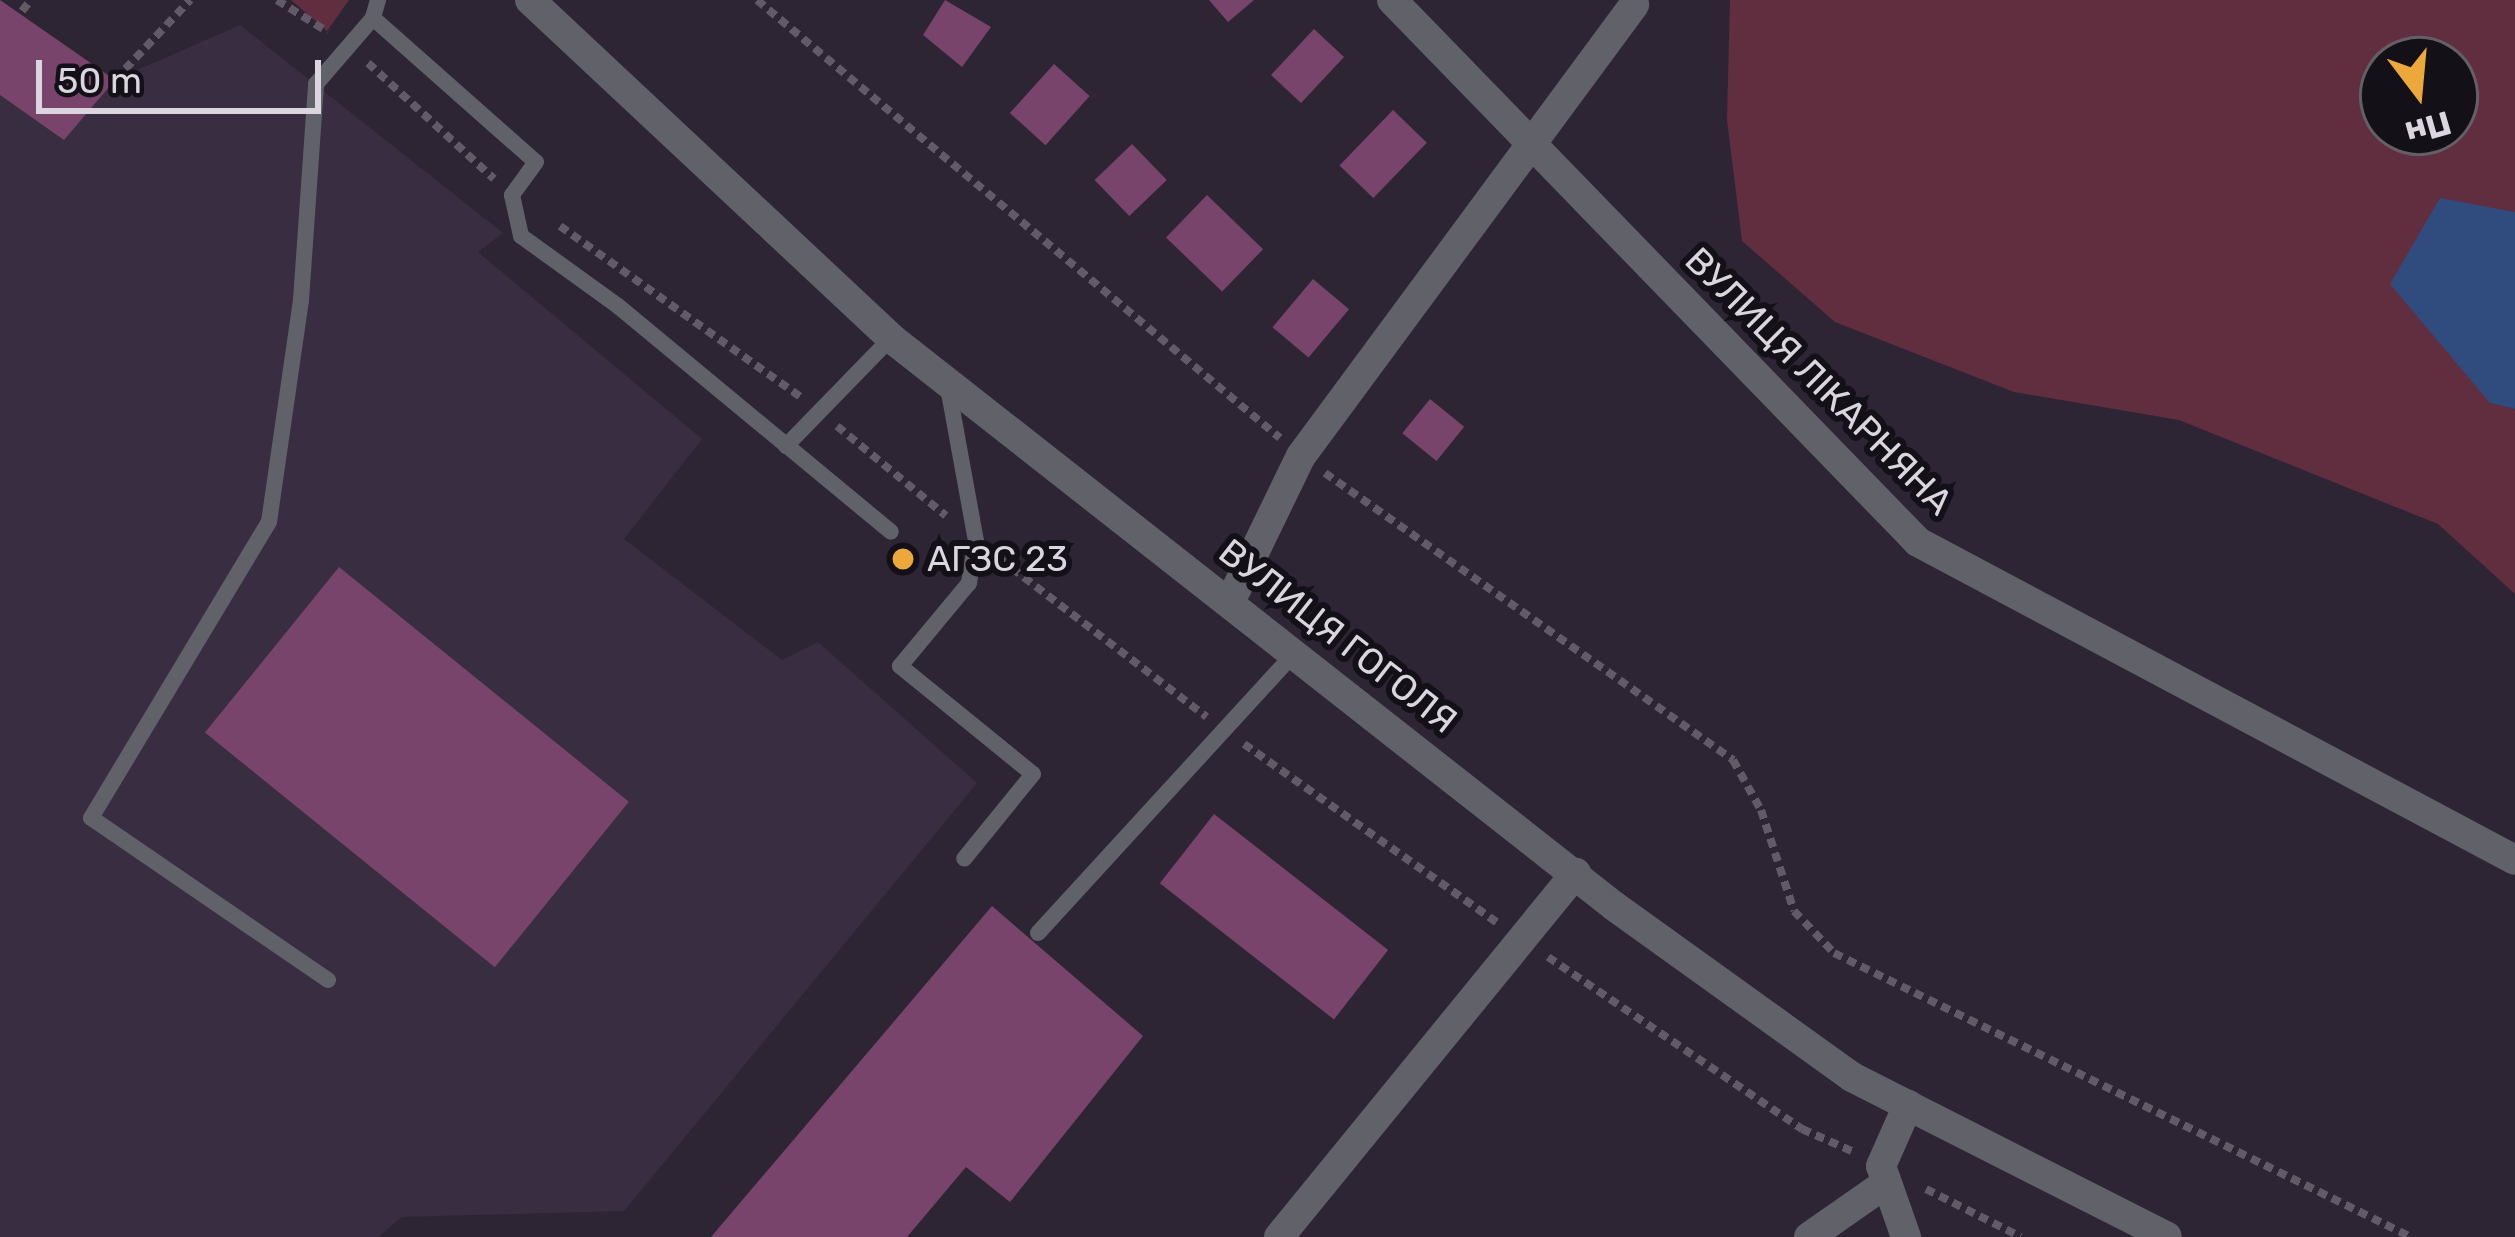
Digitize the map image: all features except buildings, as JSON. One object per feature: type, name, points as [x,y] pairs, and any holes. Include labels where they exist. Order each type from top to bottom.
[{"type":"street","name":"ВУЛИЦЯ ГОГОЛЯ","points":[[530,0],[948,386],[1232,600],[1294,654],[1576,873],[1852,1077],[2167,1237]]},
{"type":"street","name":"ВУЛИЦЯ ЛІКАРНЯНА","points":[[1392,0],[1918,542],[2515,860]]},
{"type":"street","points":[[1232,600],[1301,456],[1634,5]]},
{"type":"street","points":[[1279,1237],[1576,873]]},
{"type":"street","points":[[1809,1237],[1883,1175],[1908,1105]]},
{"type":"street","points":[[1883,1175],[1906,1237]]},
{"type":"lane","points":[[328,980],[92,818],[269,522],[301,301],[316,84],[375,9],[536,162],[512,195],[521,236],[891,532]]},
{"type":"lane","points":[[787,446],[891,338]]},
{"type":"lane","points":[[948,386],[976,541],[969,583],[900,666],[1034,774],[964,859]]},
{"type":"lane","points":[[1038,934],[1294,654]]},
{"type":"path","points":[[22,11],[31,0]]},
{"type":"path","points":[[115,80],[190,0]]},
{"type":"path","points":[[278,0],[349,46],[512,195],[653,286],[818,410],[976,541],[1223,730],[1802,1129],[1883,1175],[2021,1237]]},
{"type":"path","points":[[757,0],[1301,456],[1733,760],[1761,810],[1794,911],[1834,953],[2411,1237]]},
{"type":"shaded area","points":[[0,0],[115,80],[240,25],[503,233],[478,252],[702,439],[624,539],[782,660],[818,642],[977,783],[624,1211],[402,1217],[378,1237],[0,1237]]},
{"type":"shaded area","points":[[291,0],[349,0],[327,31]]},
{"type":"shaded area","points":[[1730,0],[2515,0],[2515,212],[2440,199],[2490,403],[2515,409],[2515,594],[2438,524],[2179,420],[2014,392],[1835,322],[1742,241],[1727,120]]},
{"type":"water","points":[[2440,198],[2515,212],[2515,409],[2490,403],[2390,284]]},
{"type":"place","name":"АГЗС 23","points":[[903,559]]}]
